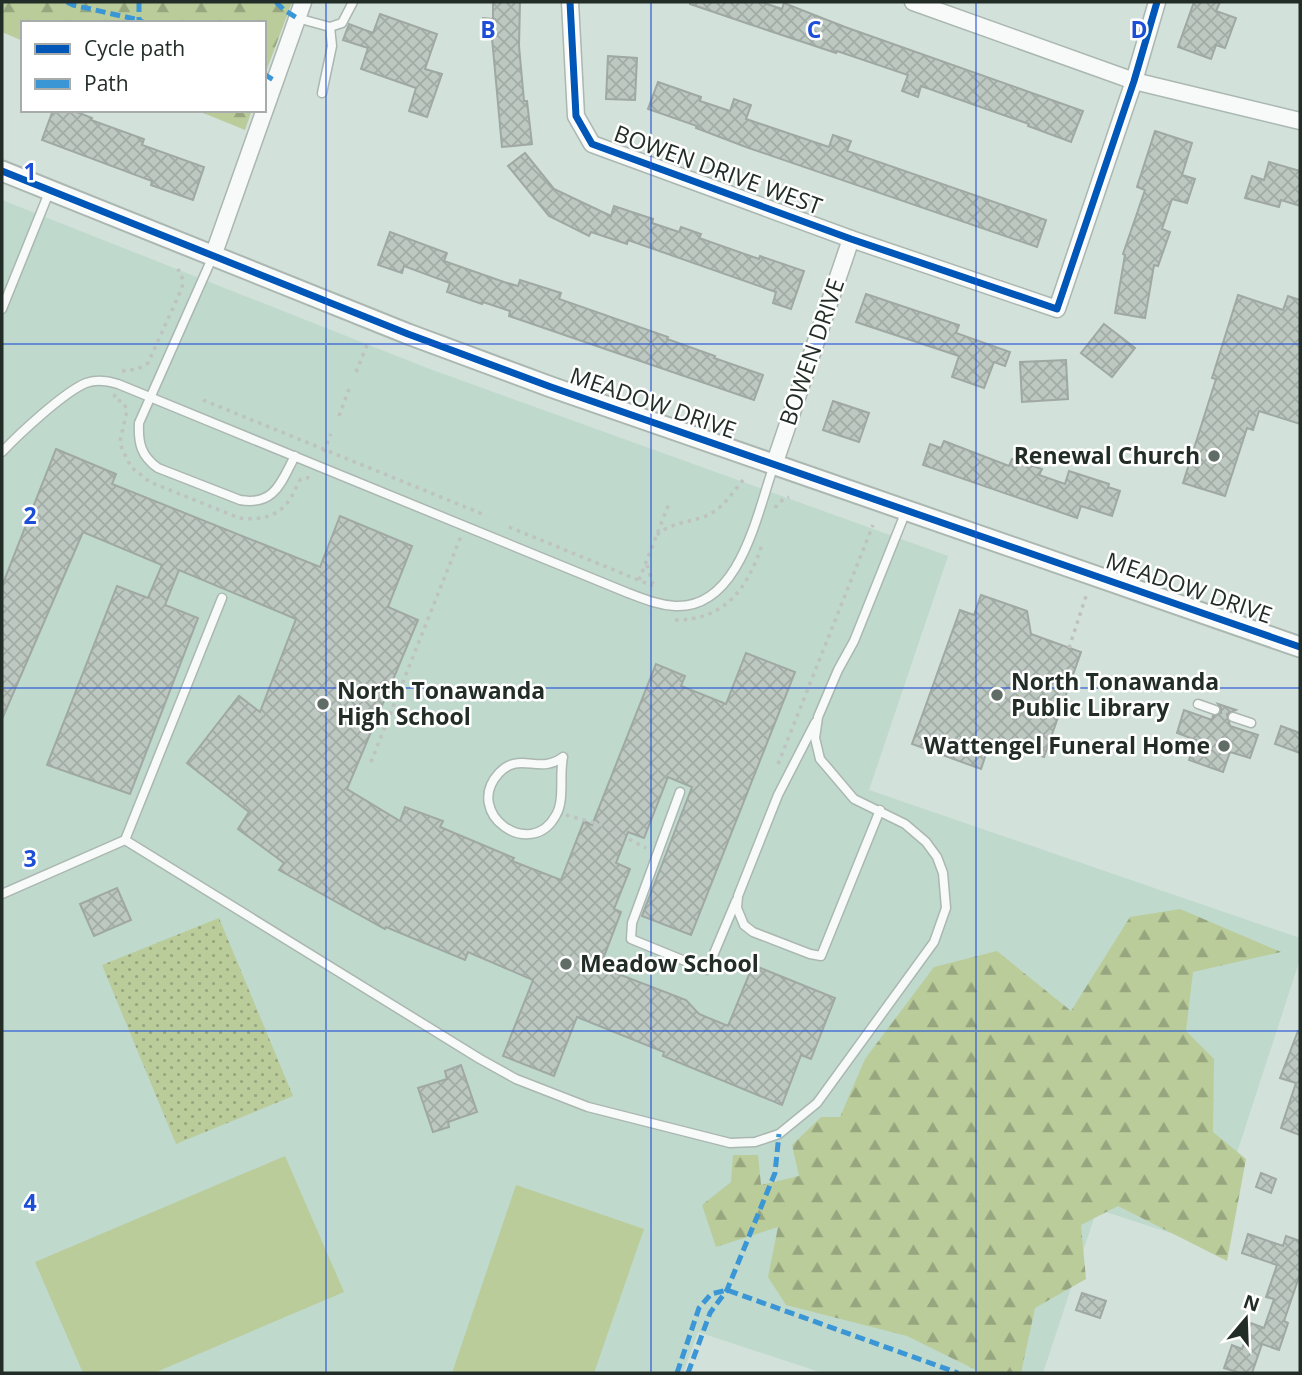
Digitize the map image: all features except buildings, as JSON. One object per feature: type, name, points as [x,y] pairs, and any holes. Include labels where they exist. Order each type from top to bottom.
[{"type":"street","points":[[266,106],[303,2]]},
{"type":"street","name":"BOWEN DRIVE WEST","points":[[570,2],[576,116],[592,144],[850,239],[1057,309],[1134,82]]},
{"type":"street","points":[[913,2],[1134,82],[1300,121]]},
{"type":"street","points":[[1134,82],[1157,2]]},
{"type":"street","points":[[213,256],[264,112]]},
{"type":"street","name":"MEADOW DRIVE","points":[[2,171],[421,339],[551,387],[1300,647]]},
{"type":"street","name":"BOWEN DRIVE","points":[[774,465],[850,239]]},
{"type":"lane","points":[[297,18],[330,27],[342,23],[354,2]]},
{"type":"lane","points":[[322,93],[332,46],[330,27]]},
{"type":"lane","points":[[2,309],[50,190]]},
{"type":"lane","points":[[213,256],[139,423],[138,440],[147,460],[158,468],[240,500],[252,502],[273,494],[295,456]]},
{"type":"lane","points":[[2,452],[17,436],[75,389],[89,382],[106,381],[654,603],[678,606],[699,602],[717,593],[732,576],[743,553],[774,465]]},
{"type":"lane","points":[[680,792],[632,923],[631,939],[707,970],[778,795],[854,640],[906,511]]},
{"type":"lane","points":[[2,894],[125,840],[222,598]]},
{"type":"lane","points":[[1198,704],[1216,710]]},
{"type":"lane","points":[[125,840],[498,1070],[588,1107],[730,1143],[744,1144],[779,1134],[817,1103],[934,942],[946,908],[946,891],[937,857],[926,842],[905,824],[854,799],[820,759],[815,738],[818,717]]},
{"type":"lane","points":[[1233,717],[1251,723]]},
{"type":"lane","points":[[563,757],[558,813],[551,824],[538,832],[524,835],[511,832],[501,826],[492,814],[488,800],[491,786],[500,772],[510,766],[522,763],[548,766],[563,757]]},
{"type":"lane","points":[[738,896],[739,917],[744,925],[764,936],[821,956],[880,810]]},
{"type":"path","points":[[121,373],[144,367],[152,358],[181,288],[183,280],[178,269]]},
{"type":"path","points":[[356,372],[367,345]]},
{"type":"path","points":[[339,416],[349,389]]},
{"type":"path","points":[[203,400],[483,516]]},
{"type":"path","points":[[323,456],[331,434]]},
{"type":"path","points":[[657,535],[669,526],[707,516],[743,480]]},
{"type":"path","points":[[639,580],[670,501]]},
{"type":"path","points":[[469,516],[472,510]]},
{"type":"path","points":[[777,768],[873,525]]},
{"type":"path","points":[[509,527],[639,580],[652,588],[646,563]]},
{"type":"path","points":[[371,762],[462,534]]},
{"type":"path","points":[[1069,648],[1086,596]]},
{"type":"path","points":[[558,813],[602,824],[657,854]]},
{"type":"shaded area","points":[[2,200],[427,368],[948,556],[869,790],[1300,938],[1300,959],[1207,1245],[1097,1209],[1043,1373],[823,1373],[698,1332],[683,1373],[2,1373]]},
{"type":"green space","points":[[2,2],[292,2],[266,72],[266,21],[21,21],[21,40],[2,32]]},
{"type":"green space","points":[[201,112],[251,112],[245,130]]},
{"type":"green space","points":[[1180,909],[1281,952],[1193,972],[1186,1031],[1214,1059],[1213,1132],[1246,1159],[1227,1261],[1118,1206],[1081,1225],[1086,1279],[1035,1308],[1021,1373],[982,1373],[907,1336],[786,1305],[768,1277],[778,1227],[716,1247],[702,1205],[731,1182],[733,1155],[758,1155],[761,1185],[799,1176],[792,1145],[821,1117],[840,1117],[865,1059],[934,967],[997,951],[1071,1011],[1130,917]]},
{"type":"green space","points":[[219,918],[293,1096],[176,1144],[102,965]]},
{"type":"green space","points":[[285,1156],[344,1292],[154,1373],[83,1373],[35,1262]]},
{"type":"green space","points":[[516,1185],[644,1229],[594,1373],[452,1373]]},
{"type":"marked path","points":[[67,2],[139,20]]},
{"type":"marked path","points":[[139,2],[141,21]]},
{"type":"marked path","points":[[276,2],[297,18]]},
{"type":"marked path","points":[[266,75],[275,81]]},
{"type":"marked path","points":[[688,1373],[710,1313],[727,1290],[775,1173],[779,1134]]},
{"type":"marked path","points":[[677,1373],[699,1308],[711,1294],[727,1290],[958,1373]]},
{"type":"cycle path","points":[[570,2],[576,116],[592,144],[851,239],[1057,309],[1134,81],[1157,2]]},
{"type":"cycle path","points":[[2,171],[408,334],[551,387],[1300,647]]},
{"type":"place","name":"Renewal Church","points":[[1214,456]]},
{"type":"place","name":"North Tonawanda Public Library","points":[[997,695]]},
{"type":"place","name":"North Tonawanda High School","points":[[323,704]]},
{"type":"place","name":"Wattengel Funeral Home","points":[[1224,746]]},
{"type":"place","name":"Meadow School","points":[[566,964]]}]
